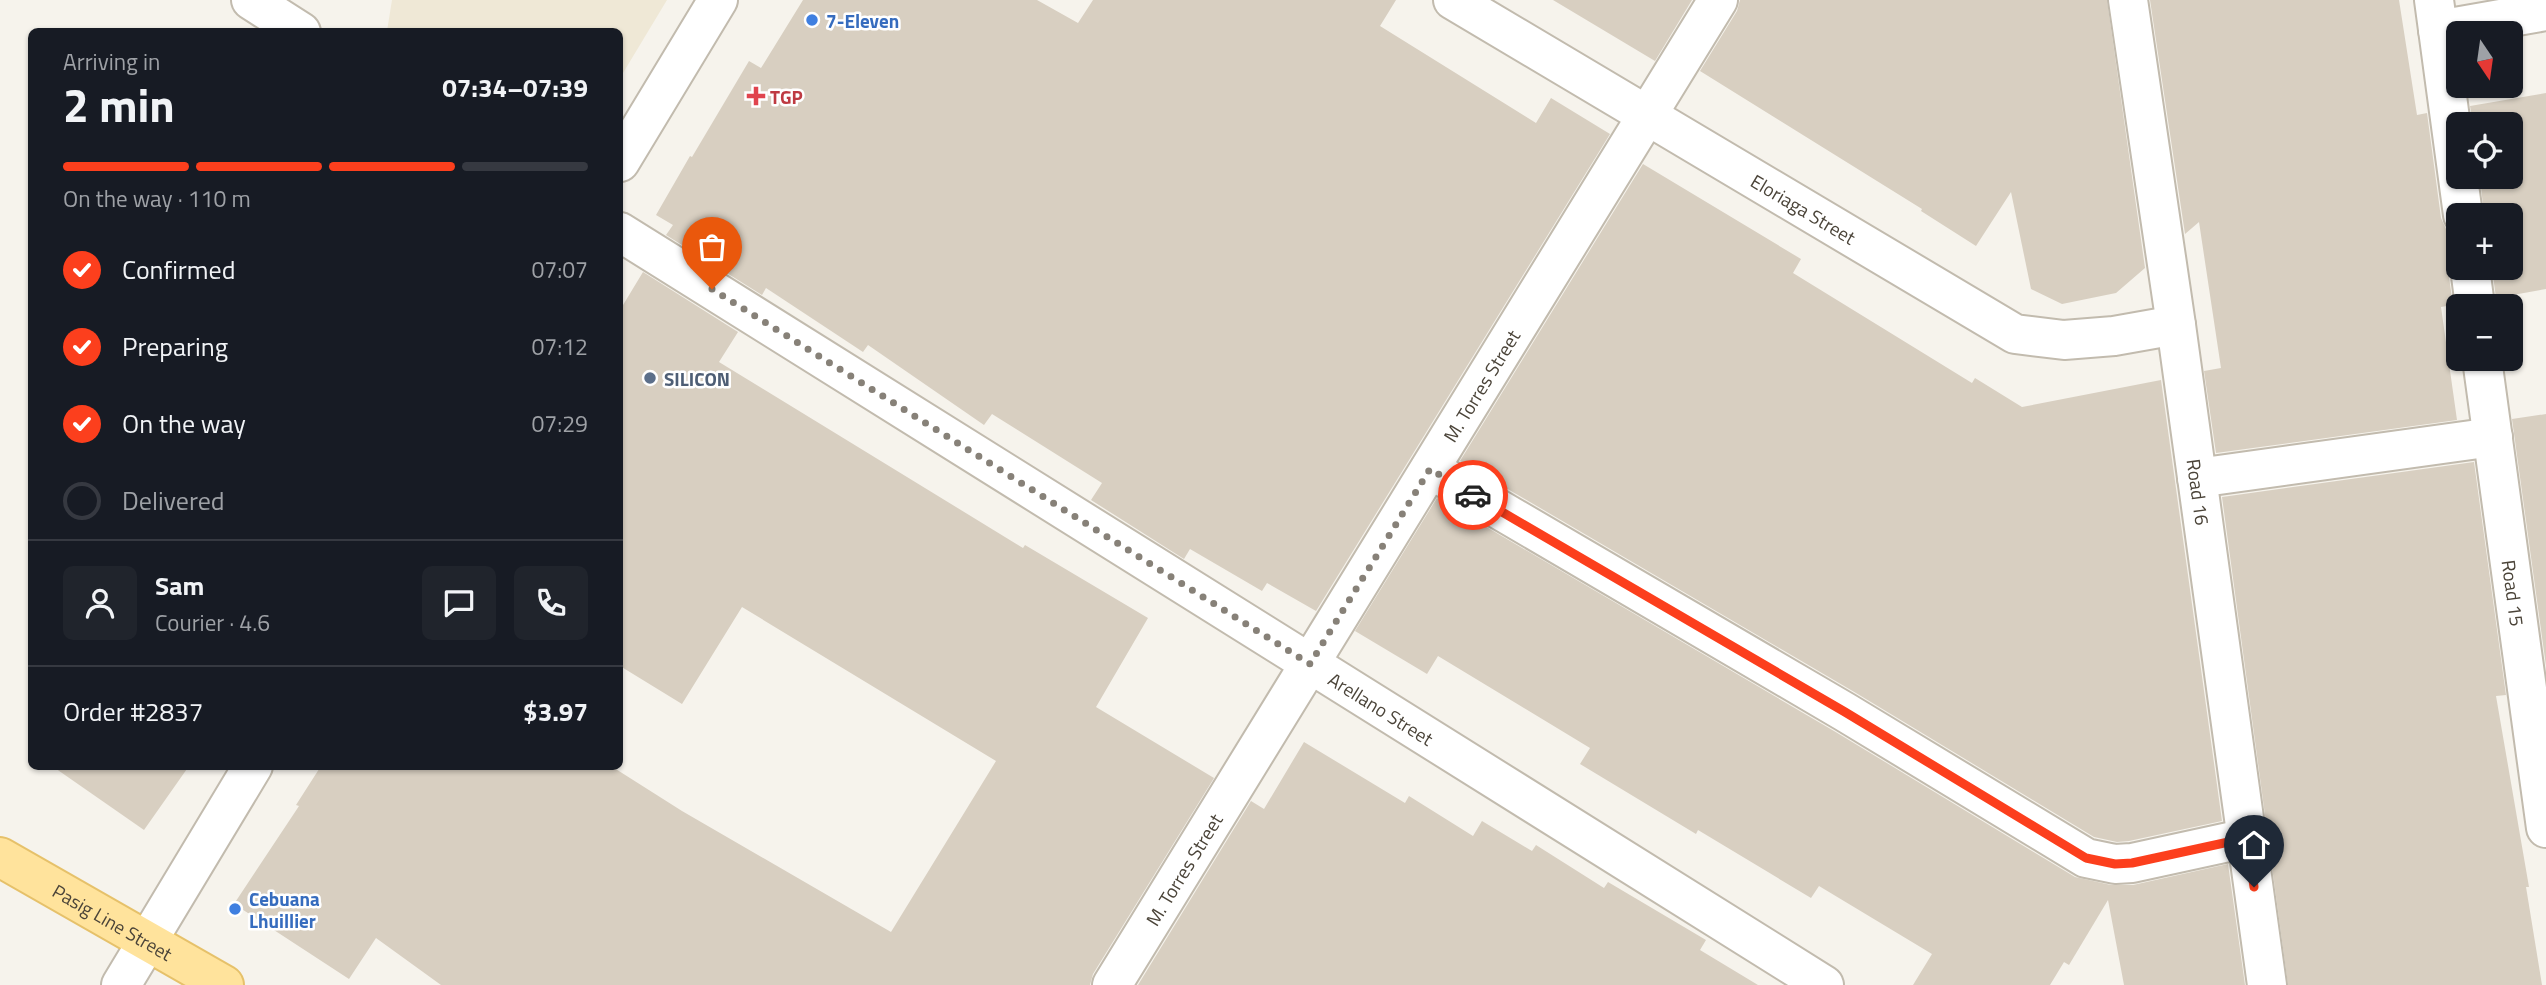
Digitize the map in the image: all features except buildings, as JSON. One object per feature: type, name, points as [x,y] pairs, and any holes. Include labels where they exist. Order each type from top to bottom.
[{"type":"main road","name":"Pasig Line Street","points":[[0,857],[224,985]]},
{"type":"street","points":[[251,0],[295,28]]},
{"type":"street","points":[[623,157],[718,0]]},
{"type":"street","name":"Eloriaga Street","points":[[1453,0],[2015,334],[2064,340],[2176,325]]},
{"type":"street","name":"M. Torres Street","points":[[1112,985],[1718,0]]},
{"type":"street","name":"Road 16","points":[[2127,0],[2176,325],[2267,985]]},
{"type":"street","points":[[2461,203],[2436,15],[2546,11]]},
{"type":"street","name":"Arellano Street","points":[[623,234],[1824,985]]},
{"type":"street","name":"Road 15","points":[[2484,371],[2546,828]]},
{"type":"street","points":[[2197,478],[2493,437]]},
{"type":"street","points":[[1430,469],[1856,719],[2086,858],[2115,864],[2132,863],[2247,838]]},
{"type":"street","points":[[121,985],[251,770]]},
{"type":"shaded area","points":[[392,0],[667,0],[623,73],[623,28],[387,28]]},
{"type":"way so far","points":[[712,289],[1310,664],[1430,469],[1473,495]]},
{"type":"place","name":"7-Eleven","points":[[812,20]]},
{"type":"place","name":"TGP","points":[[756,96]]},
{"type":"place","name":"SILICON","points":[[650,378]]},
{"type":"place","name":"Cebuana Lhuillier","points":[[235,909]]},
{"type":"route","points":[[1473,495],[1845,712],[2086,858],[2115,864],[2132,863],[2247,838],[2254,887]]}]
